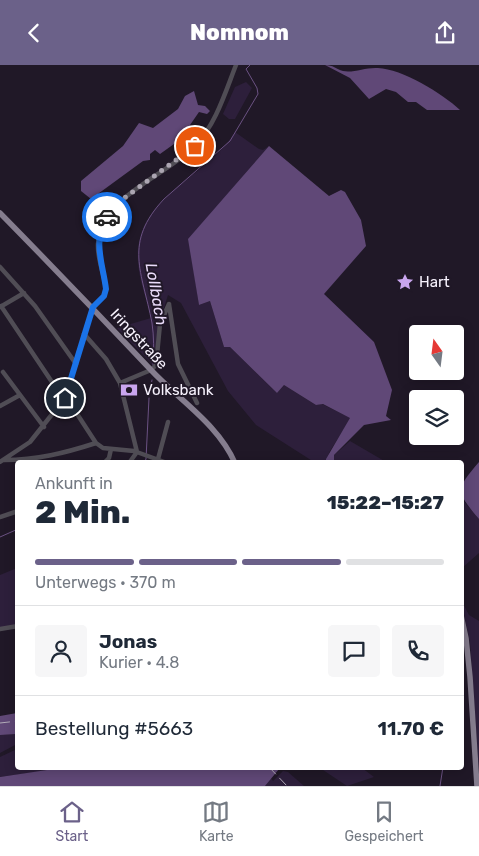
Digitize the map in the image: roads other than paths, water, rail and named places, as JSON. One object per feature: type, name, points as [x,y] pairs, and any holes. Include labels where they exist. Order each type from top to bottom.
[{"type":"main road","name":"Iringstraße","points":[[0,213],[3,220],[93,307],[151,370],[222,438],[233,460]]},
{"type":"main road","points":[[464,634],[469,667],[477,786]]},
{"type":"street","points":[[1,461],[25,447],[44,427],[65,398],[93,307],[104,296],[106,289],[98,245],[104,222],[111,210],[195,146],[215,118],[236,65]]},
{"type":"street","points":[[0,267],[24,293],[76,364]]},
{"type":"street","points":[[24,293],[1,307],[62,397],[65,398],[96,443],[103,448],[137,452],[158,459],[168,422]]},
{"type":"street","points":[[120,383],[151,370],[156,365],[160,323],[169,304],[178,364],[197,403]]},
{"type":"street","points":[[84,334],[102,353],[120,383],[137,452],[132,460]]},
{"type":"street","points":[[3,372],[44,427]]},
{"type":"street","points":[[0,406],[20,395]]},
{"type":"street","points":[[31,460],[60,455],[96,443]]},
{"type":"street","points":[[107,460],[111,449]]},
{"type":"street","points":[[1,461],[15,461]]},
{"type":"street","points":[[0,517],[15,512]]},
{"type":"street","points":[[0,629],[15,626]]},
{"type":"waterway","name":"Lollbach","points":[[153,365],[153,328],[139,258],[143,230],[151,215],[164,199],[230,141],[258,94],[257,88],[246,69],[250,65]]},
{"type":"waterway","name":"Lollbach","points":[[150,391],[152,380]]},
{"type":"waterway","name":"Lollbach","points":[[146,460],[149,398]]},
{"type":"waterway","name":"Lollbach","points":[[0,537],[15,530]]},
{"type":"waterway","points":[[440,786],[443,770]]},
{"type":"railway","points":[[0,723],[15,721]]},
{"type":"railway","points":[[272,770],[287,786]]},
{"type":"place","name":"Hart","points":[[405,282]]},
{"type":"place","name":"Volksbank","points":[[129,390]]}]
